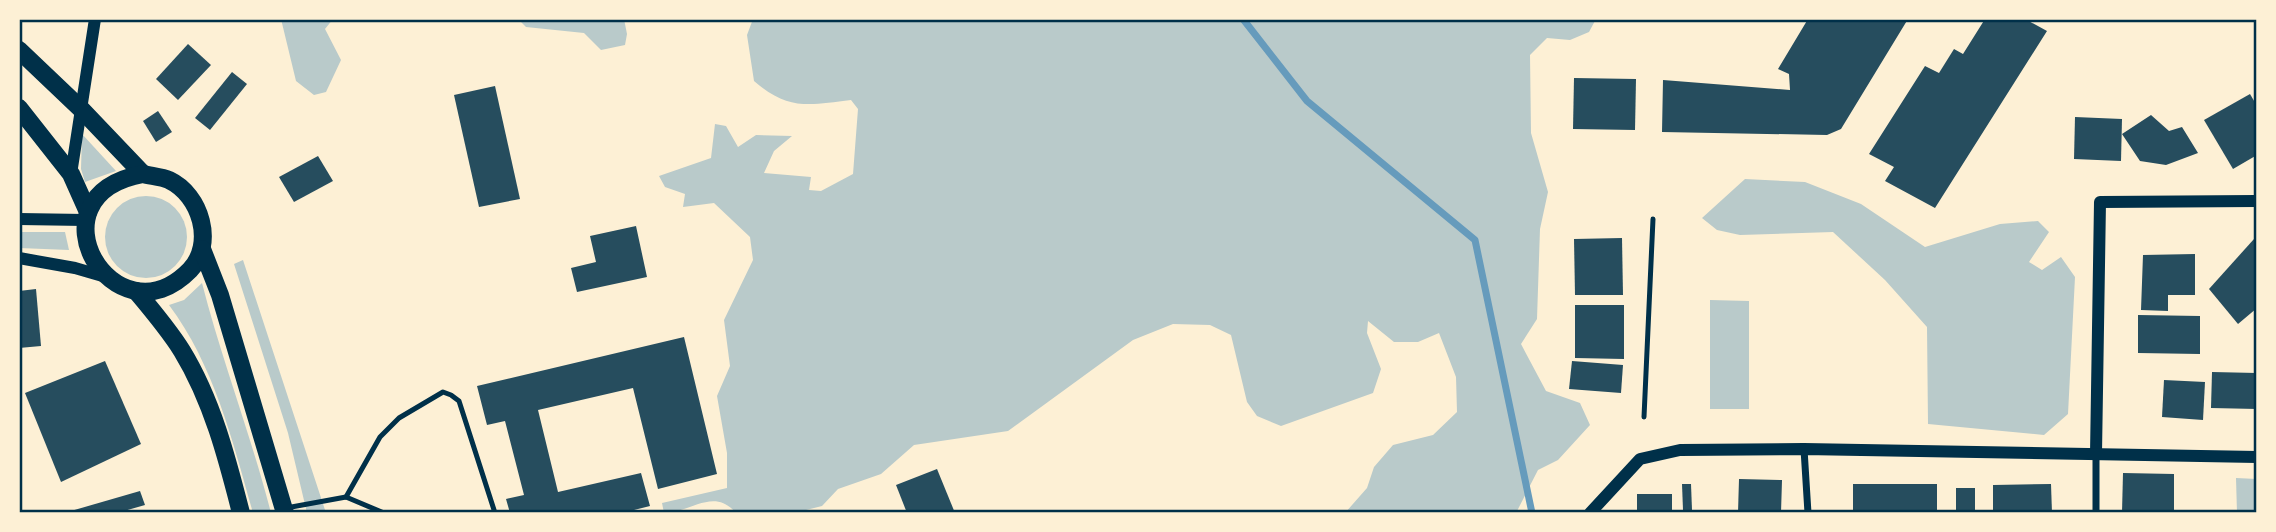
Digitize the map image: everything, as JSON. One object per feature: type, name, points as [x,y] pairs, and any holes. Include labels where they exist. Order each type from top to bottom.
[{"type":"main road","points":[[19,50],[144,174]]},
{"type":"main road","points":[[19,108],[71,174],[86,216],[90,255],[106,277],[120,286],[136,291],[157,290],[177,282],[192,268],[202,248]]},
{"type":"main road","points":[[86,216],[107,187],[124,178],[144,174],[170,180],[191,197],[202,221],[202,248],[220,295],[284,510]]},
{"type":"main road","points":[[136,291],[181,350],[194,374],[217,429],[241,513]]},
{"type":"street","points":[[71,174],[95,19]]},
{"type":"street","points":[[2096,513],[2100,202],[2257,201]]},
{"type":"street","points":[[19,219],[86,216]]},
{"type":"street","points":[[19,258],[75,268],[106,277]]},
{"type":"street","points":[[1804,449],[1808,513]]},
{"type":"street","points":[[1590,513],[1640,460],[1680,450],[1804,449],[2257,457]]},
{"type":"lane","points":[[1644,417],[1653,219]]},
{"type":"lane","points":[[346,498],[380,437],[399,418],[443,393],[452,395],[458,401],[495,513]]},
{"type":"lane","points":[[284,510],[346,498],[384,513]]},
{"type":"shaded area","points":[[281,19],[333,19],[325,29],[341,60],[326,92],[314,95],[296,81]]},
{"type":"shaded area","points":[[518,19],[624,19],[627,34],[625,45],[601,50],[584,33],[526,27]]},
{"type":"shaded area","points":[[753,19],[1596,19],[1589,32],[1570,40],[1547,38],[1530,55],[1531,133],[1548,192],[1540,229],[1537,319],[1521,344],[1546,391],[1580,403],[1590,425],[1558,460],[1538,470],[1516,513],[1345,513],[1367,488],[1374,467],[1393,445],[1433,435],[1457,412],[1456,377],[1439,333],[1418,342],[1394,342],[1368,321],[1367,333],[1381,369],[1373,393],[1281,426],[1257,416],[1247,402],[1231,335],[1210,325],[1173,324],[1133,340],[1008,431],[914,445],[881,474],[838,489],[822,506],[794,513],[736,513],[728,505],[711,501],[664,513],[662,503],[727,488],[727,453],[717,396],[730,366],[724,320],[753,260],[750,237],[714,203],[683,207],[685,194],[665,187],[659,176],[711,158],[715,124],[726,126],[738,147],[756,135],[792,136],[774,151],[764,173],[811,177],[809,190],[821,191],[853,174],[858,109],[851,100],[811,104],[789,102],[766,91],[754,81],[747,35]]},
{"type":"shaded area","points":[[82,134],[116,171],[85,182],[81,169]]},
{"type":"shaded area","points":[[1745,179],[1805,182],[1861,204],[1925,247],[2000,224],[2038,221],[2049,232],[2029,262],[2042,270],[2061,257],[2075,277],[2068,414],[2044,435],[1928,424],[1927,327],[1885,280],[1833,232],[1740,235],[1717,230],[1702,218]]},
{"type":"shaded area","points":[[146,196],[162,199],[175,208],[184,221],[187,237],[184,253],[175,266],[162,275],[146,278],[130,275],[117,266],[108,253],[105,237],[108,221],[117,208],[130,199]]},
{"type":"shaded area","points":[[19,232],[65,232],[69,250],[19,248]]},
{"type":"shaded area","points":[[243,260],[326,513],[307,513],[288,433],[234,264]]},
{"type":"shaded area","points":[[202,283],[271,513],[253,513],[210,378],[185,328],[169,305],[184,300]]},
{"type":"shaded area","points":[[1710,300],[1749,301],[1749,409],[1710,409]]},
{"type":"shaded area","points":[[2236,478],[2257,479],[2257,513],[2237,513]]},
{"type":"building","points":[[1808,19],[1908,19],[1841,129],[1827,135],[1662,132],[1663,80],[1790,90],[1789,74],[1778,69]]},
{"type":"building","points":[[1985,19],[2025,19],[2047,31],[1935,208],[1885,181],[1894,167],[1869,154],[1925,66],[1939,73],[1954,49],[1963,54]]},
{"type":"building","points":[[188,44],[211,65],[178,100],[156,79]]},
{"type":"building","points":[[232,72],[247,84],[210,130],[195,118]]},
{"type":"building","points":[[1574,78],[1636,79],[1635,130],[1573,129]]},
{"type":"building","points":[[495,86],[520,199],[479,207],[454,95]]},
{"type":"building","points":[[2250,94],[2257,106],[2257,155],[2233,169],[2204,120]]},
{"type":"building","points":[[158,111],[172,132],[156,142],[143,121]]},
{"type":"building","points":[[2151,115],[2169,131],[2182,127],[2198,153],[2166,165],[2140,161],[2122,134]]},
{"type":"building","points":[[2075,117],[2122,119],[2121,161],[2074,159]]},
{"type":"building","points":[[318,156],[333,181],[294,202],[279,177]]},
{"type":"building","points":[[636,226],[647,277],[577,292],[571,268],[596,262],[590,236]]},
{"type":"building","points":[[1622,238],[1623,295],[1575,295],[1574,239]]},
{"type":"building","points":[[2254,239],[2257,243],[2257,308],[2238,324],[2209,289]]},
{"type":"building","points":[[2195,254],[2195,295],[2168,295],[2168,311],[2141,310],[2143,255]]},
{"type":"building","points":[[36,289],[41,346],[19,348],[19,291]]},
{"type":"building","points":[[1575,305],[1624,305],[1624,359],[1575,358]]},
{"type":"building","points":[[2138,315],[2200,316],[2200,354],[2138,353]]},
{"type":"building","points":[[684,337],[717,474],[658,489],[633,388],[538,410],[558,492],[641,473],[650,506],[622,513],[510,513],[506,499],[524,495],[505,421],[487,425],[477,386]]},
{"type":"building","points":[[105,361],[141,444],[61,482],[25,393]]},
{"type":"building","points":[[1572,361],[1623,365],[1621,393],[1569,389]]},
{"type":"building","points":[[2212,372],[2257,373],[2257,409],[2211,408]]},
{"type":"building","points":[[2164,380],[2205,382],[2203,420],[2162,417]]},
{"type":"building","points":[[937,469],[955,513],[907,513],[896,485]]},
{"type":"building","points":[[2123,473],[2174,474],[2174,513],[2122,513]]},
{"type":"building","points":[[1739,479],[1782,480],[1781,513],[1738,513]]},
{"type":"building","points":[[1682,484],[1691,484],[1692,510],[1683,510]]},
{"type":"building","points":[[1853,484],[1937,484],[1937,513],[1853,513]]},
{"type":"building","points":[[2051,484],[2052,513],[1993,513],[1993,485]]},
{"type":"building","points":[[1956,488],[1975,488],[1975,513],[1956,513]]},
{"type":"building","points":[[140,491],[145,505],[117,513],[64,513]]},
{"type":"building","points":[[1637,494],[1672,494],[1672,513],[1637,513]]},
{"type":"waterway","points":[[1243,19],[1307,101],[1475,240],[1532,513]]}]
